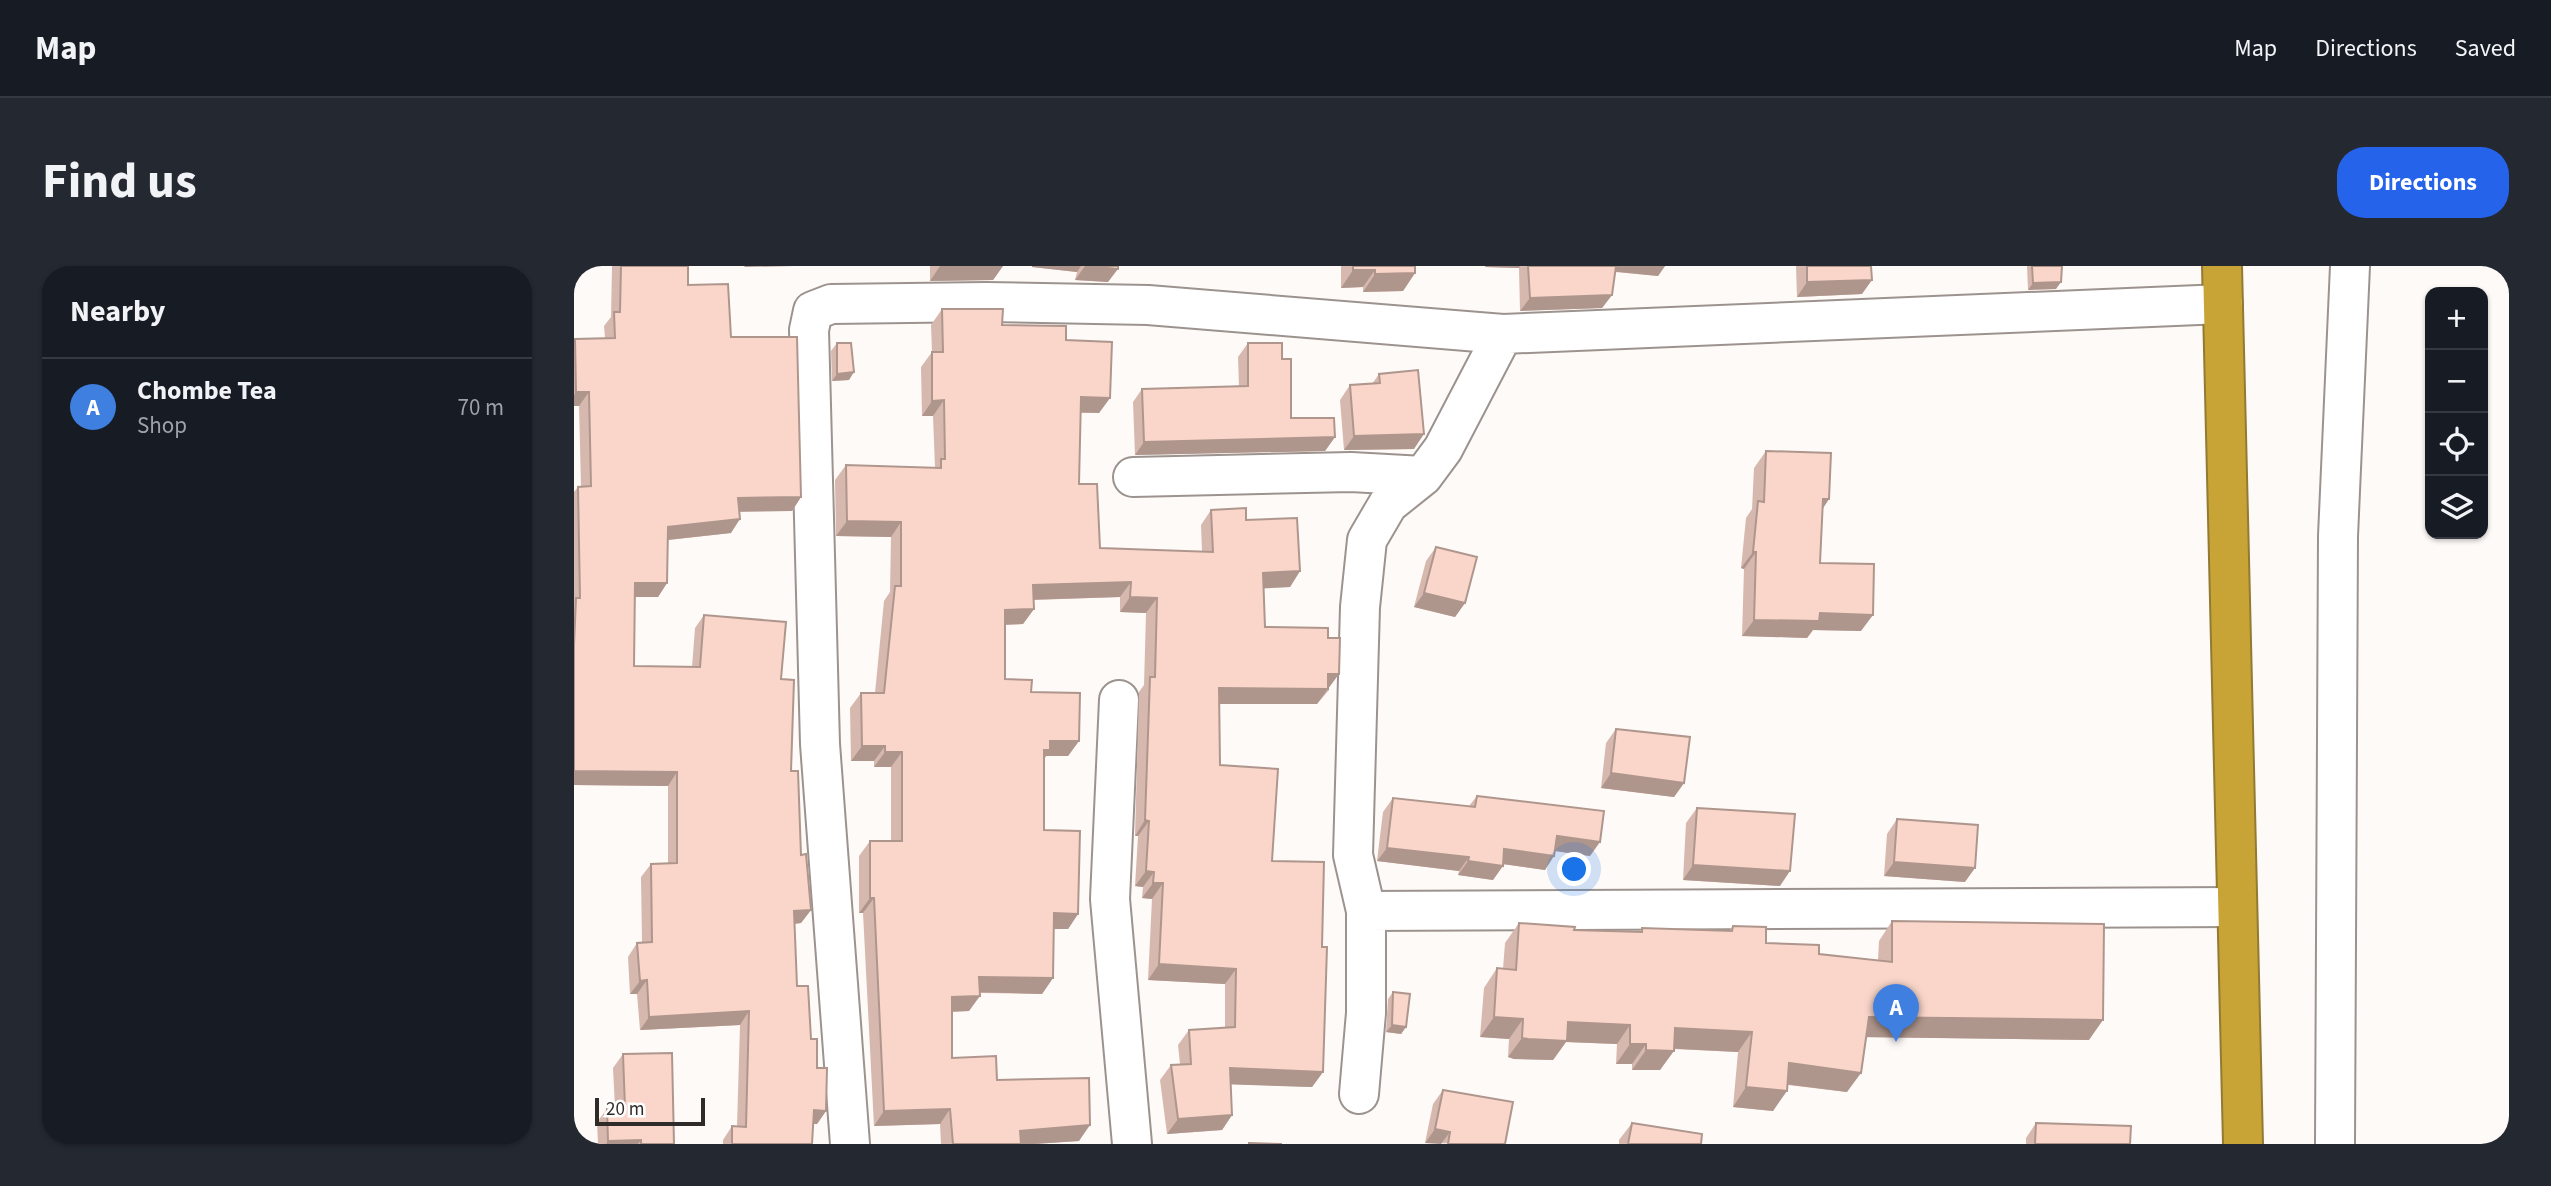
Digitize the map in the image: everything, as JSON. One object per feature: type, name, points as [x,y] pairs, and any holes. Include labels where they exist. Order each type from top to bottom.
[{"type":"highway","points":[[2222,266],[2243,1144]]},
{"type":"street","points":[[2335,1144],[2337,536],[2350,266]]},
{"type":"street","points":[[850,1144],[820,744],[809,330],[813,312],[831,304],[986,302],[1148,305],[1503,334],[2223,304]]},
{"type":"street","points":[[1359,1094],[1366,1013],[1366,911],[1353,855],[1360,607],[1367,540],[1388,504],[1423,476],[1443,449],[1503,334]]},
{"type":"street","points":[[1133,477],[1351,472],[1423,476]]},
{"type":"street","points":[[1119,700],[1110,899],[1132,1144]]},
{"type":"street","points":[[1366,911],[2237,907]]},
{"type":"building","points":[[621,266],[688,266],[688,285],[728,284],[731,337],[797,337],[801,497],[738,498],[740,519],[668,527],[667,583],[635,583],[634,666],[700,667],[704,615],[786,622],[781,679],[794,680],[791,771],[798,771],[801,855],[806,854],[811,910],[794,911],[797,986],[808,986],[811,1039],[817,1039],[817,1068],[827,1068],[826,1111],[814,1110],[812,1144],[732,1144],[732,1126],[746,1127],[749,1011],[649,1017],[647,980],[640,981],[637,943],[652,942],[651,864],[677,863],[677,772],[574,771],[574,645],[576,598],[580,598],[578,487],[591,486],[589,392],[576,392],[575,339],[615,338],[614,312],[620,312]]},
{"type":"building","points":[[1085,266],[1118,266],[1118,269]]},
{"type":"building","points":[[1353,266],[1415,266],[1415,273],[1375,274],[1375,270],[1353,270]]},
{"type":"building","points":[[1528,266],[1616,266],[1612,295],[1530,298]]},
{"type":"building","points":[[1807,266],[1871,266],[1872,280],[1807,282]]},
{"type":"building","points":[[2032,266],[2062,266],[2061,282],[2033,283]]},
{"type":"building","points":[[942,309],[1003,309],[1002,325],[1066,326],[1066,340],[1112,342],[1110,398],[1081,397],[1079,484],[1097,484],[1100,548],[1213,552],[1211,510],[1246,508],[1246,520],[1297,518],[1300,571],[1263,573],[1265,627],[1328,628],[1328,638],[1340,638],[1339,674],[1328,674],[1328,689],[1219,688],[1220,765],[1278,769],[1272,861],[1324,862],[1322,947],[1327,947],[1323,1072],[1230,1068],[1232,1115],[1178,1119],[1171,1065],[1191,1064],[1189,1030],[1235,1027],[1236,969],[1159,964],[1163,883],[1153,883],[1154,872],[1146,871],[1149,821],[1145,820],[1150,677],[1155,677],[1157,598],[1130,597],[1131,582],[1033,585],[1034,609],[1005,610],[1005,679],[1032,680],[1031,692],[1080,693],[1079,741],[1050,741],[1050,750],[1044,750],[1044,830],[1080,831],[1078,914],[1054,913],[1053,978],[979,977],[980,996],[952,997],[952,1058],[996,1056],[997,1080],[1089,1078],[1090,1125],[1020,1131],[1021,1144],[953,1144],[950,1109],[884,1111],[874,898],[870,898],[870,841],[902,841],[902,752],[885,752],[885,746],[862,746],[861,693],[884,693],[895,586],[901,586],[901,522],[847,521],[846,465],[941,468],[941,459],[945,459],[944,400],[932,401],[932,352],[943,352]]},
{"type":"building","points":[[837,343],[851,343],[854,372],[837,374]]},
{"type":"building","points":[[1248,343],[1282,343],[1282,359],[1291,359],[1291,418],[1334,418],[1335,437],[1144,442],[1142,389],[1248,386]]},
{"type":"building","points":[[1418,370],[1424,434],[1354,436],[1350,385],[1380,383],[1379,374]]},
{"type":"building","points":[[1766,451],[1831,453],[1829,499],[1823,499],[1820,563],[1874,564],[1873,615],[1820,613],[1819,621],[1754,620],[1756,552],[1753,552],[1758,501],[1764,502]]},
{"type":"building","points":[[1436,547],[1477,557],[1465,603],[1424,593]]},
{"type":"building","points":[[1616,729],[1690,737],[1684,783],[1611,773]]},
{"type":"building","points":[[1477,796],[1604,811],[1600,842],[1557,836],[1554,856],[1504,849],[1503,866],[1468,861],[1469,857],[1387,848],[1393,798],[1475,807]]},
{"type":"building","points":[[1697,808],[1795,814],[1790,871],[1693,865]]},
{"type":"building","points":[[1897,819],[1978,825],[1975,868],[1894,862]]},
{"type":"building","points":[[1892,921],[2104,924],[2103,1020],[1869,1017],[1861,1073],[1789,1063],[1787,1091],[1746,1087],[1752,1032],[1675,1028],[1674,1051],[1646,1050],[1646,1044],[1630,1044],[1630,1025],[1568,1022],[1567,1041],[1528,1039],[1522,1038],[1523,1019],[1494,1017],[1497,968],[1516,970],[1519,923],[1575,927],[1574,930],[1642,932],[1642,928],[1732,931],[1733,926],[1766,927],[1766,943],[1819,945],[1819,954],[1892,962]]},
{"type":"building","points":[[1393,992],[1410,994],[1406,1027],[1392,1025]]},
{"type":"building","points":[[672,1053],[674,1144],[641,1144],[641,1140],[608,1141],[607,1109],[625,1108],[623,1054]]},
{"type":"building","points":[[1443,1090],[1513,1102],[1505,1144],[1448,1144],[1450,1132],[1435,1129]]},
{"type":"building","points":[[1632,1123],[1702,1134],[1701,1144],[1628,1144]]},
{"type":"building","points":[[2036,1123],[2131,1126],[2130,1144],[2035,1144]]},
{"type":"place","name":"Chombe Tea","points":[[1896,1042]]}]
